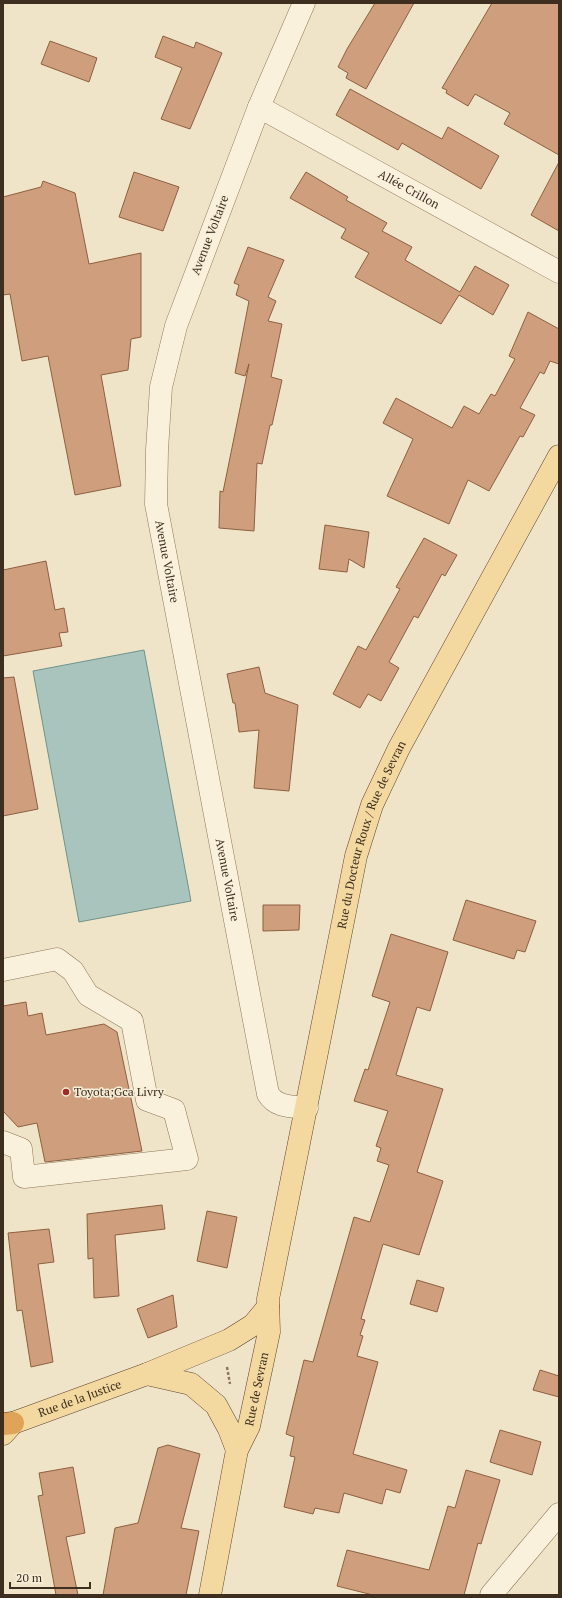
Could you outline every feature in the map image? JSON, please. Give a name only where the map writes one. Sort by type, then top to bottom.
[{"type":"main road","name":"Rue du Docteur Roux / Rue de Sevran","points":[[291,1182],[307,1108],[356,856],[372,805],[399,748],[559,456]]},
{"type":"main road","name":"Rue de Sevran","points":[[210,1595],[237,1450],[249,1426],[269,1332],[268,1307],[291,1182]]},
{"type":"main road","name":"Rue de la Justice","points":[[5,1424],[147,1374],[229,1340],[253,1325],[268,1307]]},
{"type":"main road","points":[[147,1374],[191,1384],[216,1405],[229,1429],[237,1450]]},
{"type":"street","name":"Avenue Voltaire","points":[[304,3],[259,107],[176,326],[162,387],[157,450],[156,504],[268,1094],[273,1102],[281,1105],[307,1108]]},
{"type":"street","name":"Allée Crillon","points":[[259,107],[559,272]]},
{"type":"street","points":[[3,970],[57,958],[73,971],[88,995],[132,1021],[147,1100],[174,1110],[187,1159],[24,1177],[21,1150],[3,1142]]},
{"type":"street","points":[[491,1595],[559,1514]]},
{"type":"water","points":[[144,650],[191,901],[79,922],[33,671]]},
{"type":"building","points":[[375,3],[414,3],[366,89],[346,78],[348,73],[338,67],[347,49]]},
{"type":"building","points":[[492,3],[559,3],[559,155],[504,124],[510,113],[475,94],[468,106],[446,93],[447,90],[442,88]]},
{"type":"building","points":[[163,36],[194,48],[196,42],[222,53],[190,129],[161,119],[182,68],[155,57]]},
{"type":"building","points":[[50,41],[97,58],[89,82],[41,64]]},
{"type":"building","points":[[350,89],[442,139],[448,127],[499,156],[481,189],[402,143],[398,150],[336,115]]},
{"type":"building","points":[[559,162],[559,231],[531,215]]},
{"type":"building","points":[[134,172],[179,187],[163,231],[119,217]]},
{"type":"building","points":[[306,172],[348,197],[346,200],[387,223],[382,231],[412,247],[405,260],[460,292],[475,266],[509,285],[493,315],[459,295],[441,324],[355,277],[369,253],[341,238],[346,229],[290,198]]},
{"type":"building","points":[[43,181],[75,193],[89,264],[141,253],[141,337],[131,339],[128,370],[101,375],[121,486],[75,495],[48,356],[22,361],[10,294],[3,295],[3,197],[41,187]]},
{"type":"building","points":[[248,247],[284,260],[268,297],[276,301],[268,321],[282,324],[271,377],[282,380],[272,425],[270,425],[262,464],[257,463],[254,531],[219,528],[220,491],[223,492],[249,364],[245,376],[235,373],[249,301],[236,295],[239,285],[234,283]]},
{"type":"building","points":[[528,312],[559,329],[559,364],[550,361],[544,374],[540,372],[520,408],[535,415],[523,437],[520,436],[489,491],[468,480],[449,524],[387,496],[413,439],[383,423],[396,398],[452,428],[464,406],[479,414],[491,394],[495,396],[515,359],[509,356]]},
{"type":"building","points":[[325,525],[369,532],[364,568],[349,559],[347,572],[319,569]]},
{"type":"building","points":[[424,538],[457,555],[445,576],[442,574],[418,618],[414,616],[389,662],[399,668],[381,701],[368,694],[360,708],[333,694],[358,646],[366,650],[400,589],[396,587]]},
{"type":"building","points":[[46,561],[55,610],[64,608],[68,632],[59,633],[62,646],[3,656],[3,570]]},
{"type":"building","points":[[259,667],[265,693],[298,705],[289,791],[254,788],[259,730],[239,732],[235,703],[233,703],[227,674]]},
{"type":"building","points":[[14,677],[38,809],[3,816],[3,678]]},
{"type":"building","points":[[466,900],[536,921],[525,952],[517,950],[514,959],[453,940]]},
{"type":"building","points":[[263,905],[300,905],[299,930],[263,931]]},
{"type":"building","points":[[391,934],[448,952],[430,1011],[417,1007],[396,1075],[443,1089],[417,1172],[443,1181],[419,1255],[383,1244],[361,1319],[365,1320],[360,1335],[363,1336],[357,1356],[378,1362],[353,1454],[407,1470],[400,1493],[386,1489],[382,1504],[344,1493],[339,1513],[315,1508],[313,1514],[284,1507],[295,1457],[290,1456],[294,1437],[286,1434],[304,1360],[313,1362],[354,1217],[370,1222],[389,1165],[377,1161],[381,1148],[376,1146],[388,1111],[354,1101],[365,1069],[368,1070],[390,1002],[372,996]]},
{"type":"building","name":"Toyota;Gca Livry","points":[[26,1002],[28,1016],[42,1013],[46,1035],[104,1024],[117,1032],[142,1151],[45,1162],[37,1123],[18,1127],[3,1111],[3,1006]]},
{"type":"building","points":[[162,1205],[165,1229],[115,1235],[119,1296],[94,1298],[93,1258],[88,1259],[87,1214]]},
{"type":"building","points":[[207,1211],[237,1217],[227,1268],[197,1261]]},
{"type":"building","points":[[49,1229],[54,1262],[38,1264],[53,1362],[31,1367],[22,1310],[17,1311],[8,1233]]},
{"type":"building","points":[[417,1280],[444,1288],[437,1312],[410,1304]]},
{"type":"building","points":[[173,1295],[177,1327],[148,1338],[137,1309]]},
{"type":"building","points":[[540,1370],[559,1376],[559,1397],[533,1390]]},
{"type":"building","points":[[500,1430],[541,1442],[532,1475],[490,1462]]},
{"type":"building","points":[[168,1445],[200,1454],[181,1528],[199,1531],[186,1595],[103,1595],[115,1528],[138,1523],[158,1448]]},
{"type":"building","points":[[73,1467],[85,1533],[66,1537],[78,1595],[56,1595],[38,1496],[43,1495],[39,1473]]},
{"type":"building","points":[[466,1470],[500,1480],[481,1544],[478,1543],[464,1595],[373,1595],[337,1586],[347,1550],[429,1570],[448,1506],[455,1508]]},
{"type":"place","name":"Toyota;Gca Livry","points":[[66,1092]]}]
